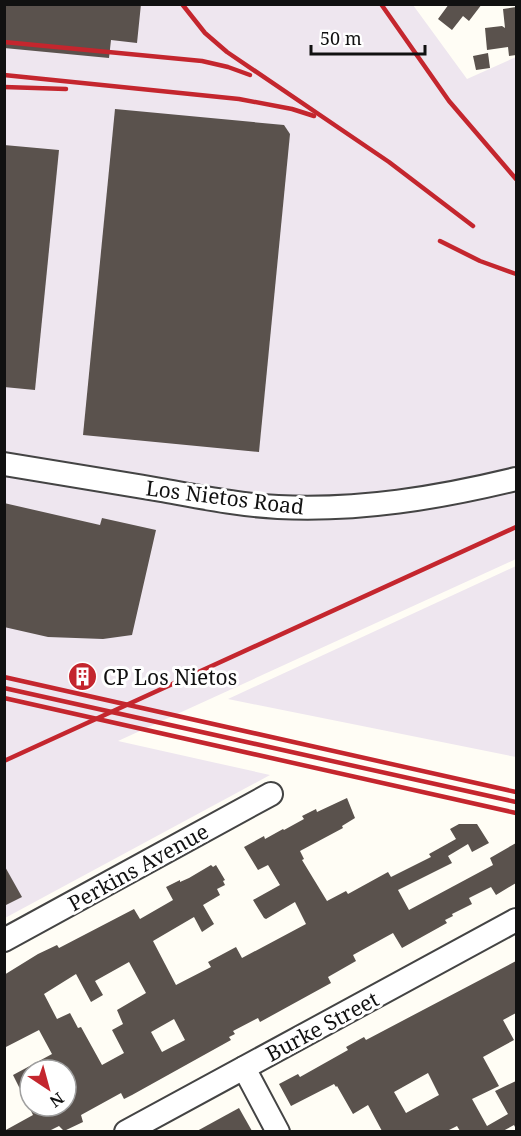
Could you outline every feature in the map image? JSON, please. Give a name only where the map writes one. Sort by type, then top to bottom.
[{"type":"street","name":"Los Nietos Road","points":[[4,464],[225,501],[277,507],[327,508],[401,502],[516,479]]},
{"type":"street","name":"Perkins Avenue","points":[[4,940],[271,794]]},
{"type":"street","name":"Burke Street","points":[[126,1131],[516,920]]},
{"type":"street","points":[[244,1068],[278,1131]]},
{"type":"shaded area","points":[[5,5],[413,5],[467,79],[516,57],[516,559],[118,741],[270,775],[5,918]]},
{"type":"shaded area","points":[[516,566],[516,757],[228,699]]},
{"type":"building","points":[[4,4],[141,4],[137,43],[111,40],[109,58],[4,48]]},
{"type":"building","points":[[449,4],[482,4],[469,21],[463,16],[452,30],[438,19]]},
{"type":"building","points":[[516,7],[516,55],[509,56],[508,47],[487,50],[485,28],[502,26],[505,28],[503,9]]},
{"type":"building","points":[[488,53],[490,68],[476,70],[473,56]]},
{"type":"building","points":[[115,109],[284,125],[290,134],[259,452],[83,435]]},
{"type":"building","points":[[4,145],[59,150],[35,390],[4,387]]},
{"type":"building","points":[[4,503],[100,525],[102,518],[156,530],[132,635],[103,639],[48,637],[4,627]]},
{"type":"building","points":[[347,798],[355,818],[342,826],[343,828],[300,851],[304,859],[302,860],[327,901],[346,891],[348,894],[388,872],[391,877],[431,857],[429,854],[456,839],[450,829],[459,824],[477,824],[489,843],[472,852],[468,844],[448,856],[452,863],[398,890],[409,910],[493,865],[490,858],[516,843],[516,883],[496,895],[491,887],[469,898],[472,904],[452,914],[453,916],[445,920],[447,923],[402,948],[393,933],[353,955],[356,961],[328,977],[331,983],[260,1022],[258,1018],[233,1031],[235,1034],[229,1037],[231,1040],[132,1095],[124,1099],[121,1093],[81,1115],[83,1122],[64,1131],[59,1126],[49,1131],[4,1131],[28,1118],[78,1118],[78,1058],[45,1058],[52,1054],[39,1030],[4,1048],[4,975],[38,954],[57,945],[59,948],[134,909],[140,919],[173,900],[166,887],[189,878],[211,865],[213,867],[216,865],[225,880],[223,881],[225,885],[217,889],[220,895],[203,905],[214,924],[202,932],[194,917],[153,941],[176,985],[211,967],[208,962],[236,947],[242,958],[306,924],[295,902],[266,919],[264,918],[253,900],[280,885],[268,865],[258,870],[244,847],[264,836],[265,839],[284,830],[304,819],[302,816],[316,809],[317,812]],"holes":[[[129,962],[146,993],[117,1010],[123,1024],[112,1030],[124,1053],[102,1065],[81,1027],[78,1028],[70,1013],[57,1019],[44,994],[76,974],[91,1002],[103,995],[95,981]],[[174,1019],[185,1040],[162,1052],[151,1032]]]},
{"type":"building","points":[[4,865],[22,897],[4,906]]},
{"type":"building","points":[[516,961],[516,1013],[503,1020],[514,1040],[483,1057],[499,1086],[472,1099],[487,1126],[508,1114],[495,1091],[516,1081],[516,1129],[514,1125],[503,1131],[460,1131],[457,1126],[447,1131],[382,1131],[368,1105],[353,1114],[334,1084],[291,1106],[279,1084],[298,1074],[300,1077],[348,1050],[346,1047],[364,1037],[366,1040]],"holes":[[[428,1073],[439,1095],[406,1113],[394,1092]]]},
{"type":"building","points":[[18,1072],[18,1085],[13,1075]]},
{"type":"building","points":[[239,1108],[252,1131],[197,1131]]},
{"type":"railway","points":[[182,4],[205,33],[227,52],[389,162],[473,226]]},
{"type":"railway","points":[[381,4],[449,101],[516,179]]},
{"type":"railway","points":[[4,42],[202,61],[250,75]]},
{"type":"railway","points":[[4,75],[239,99],[292,109],[314,116]]},
{"type":"railway","points":[[4,87],[66,89]]},
{"type":"railway","points":[[440,241],[480,261],[516,274]]},
{"type":"railway","points":[[4,761],[516,527]]},
{"type":"railway","points":[[4,677],[516,792]]},
{"type":"railway","points":[[4,688],[516,802]]},
{"type":"railway","points":[[4,698],[516,813]]},
{"type":"place","name":"CP Los Nietos","points":[[82,677]]}]
